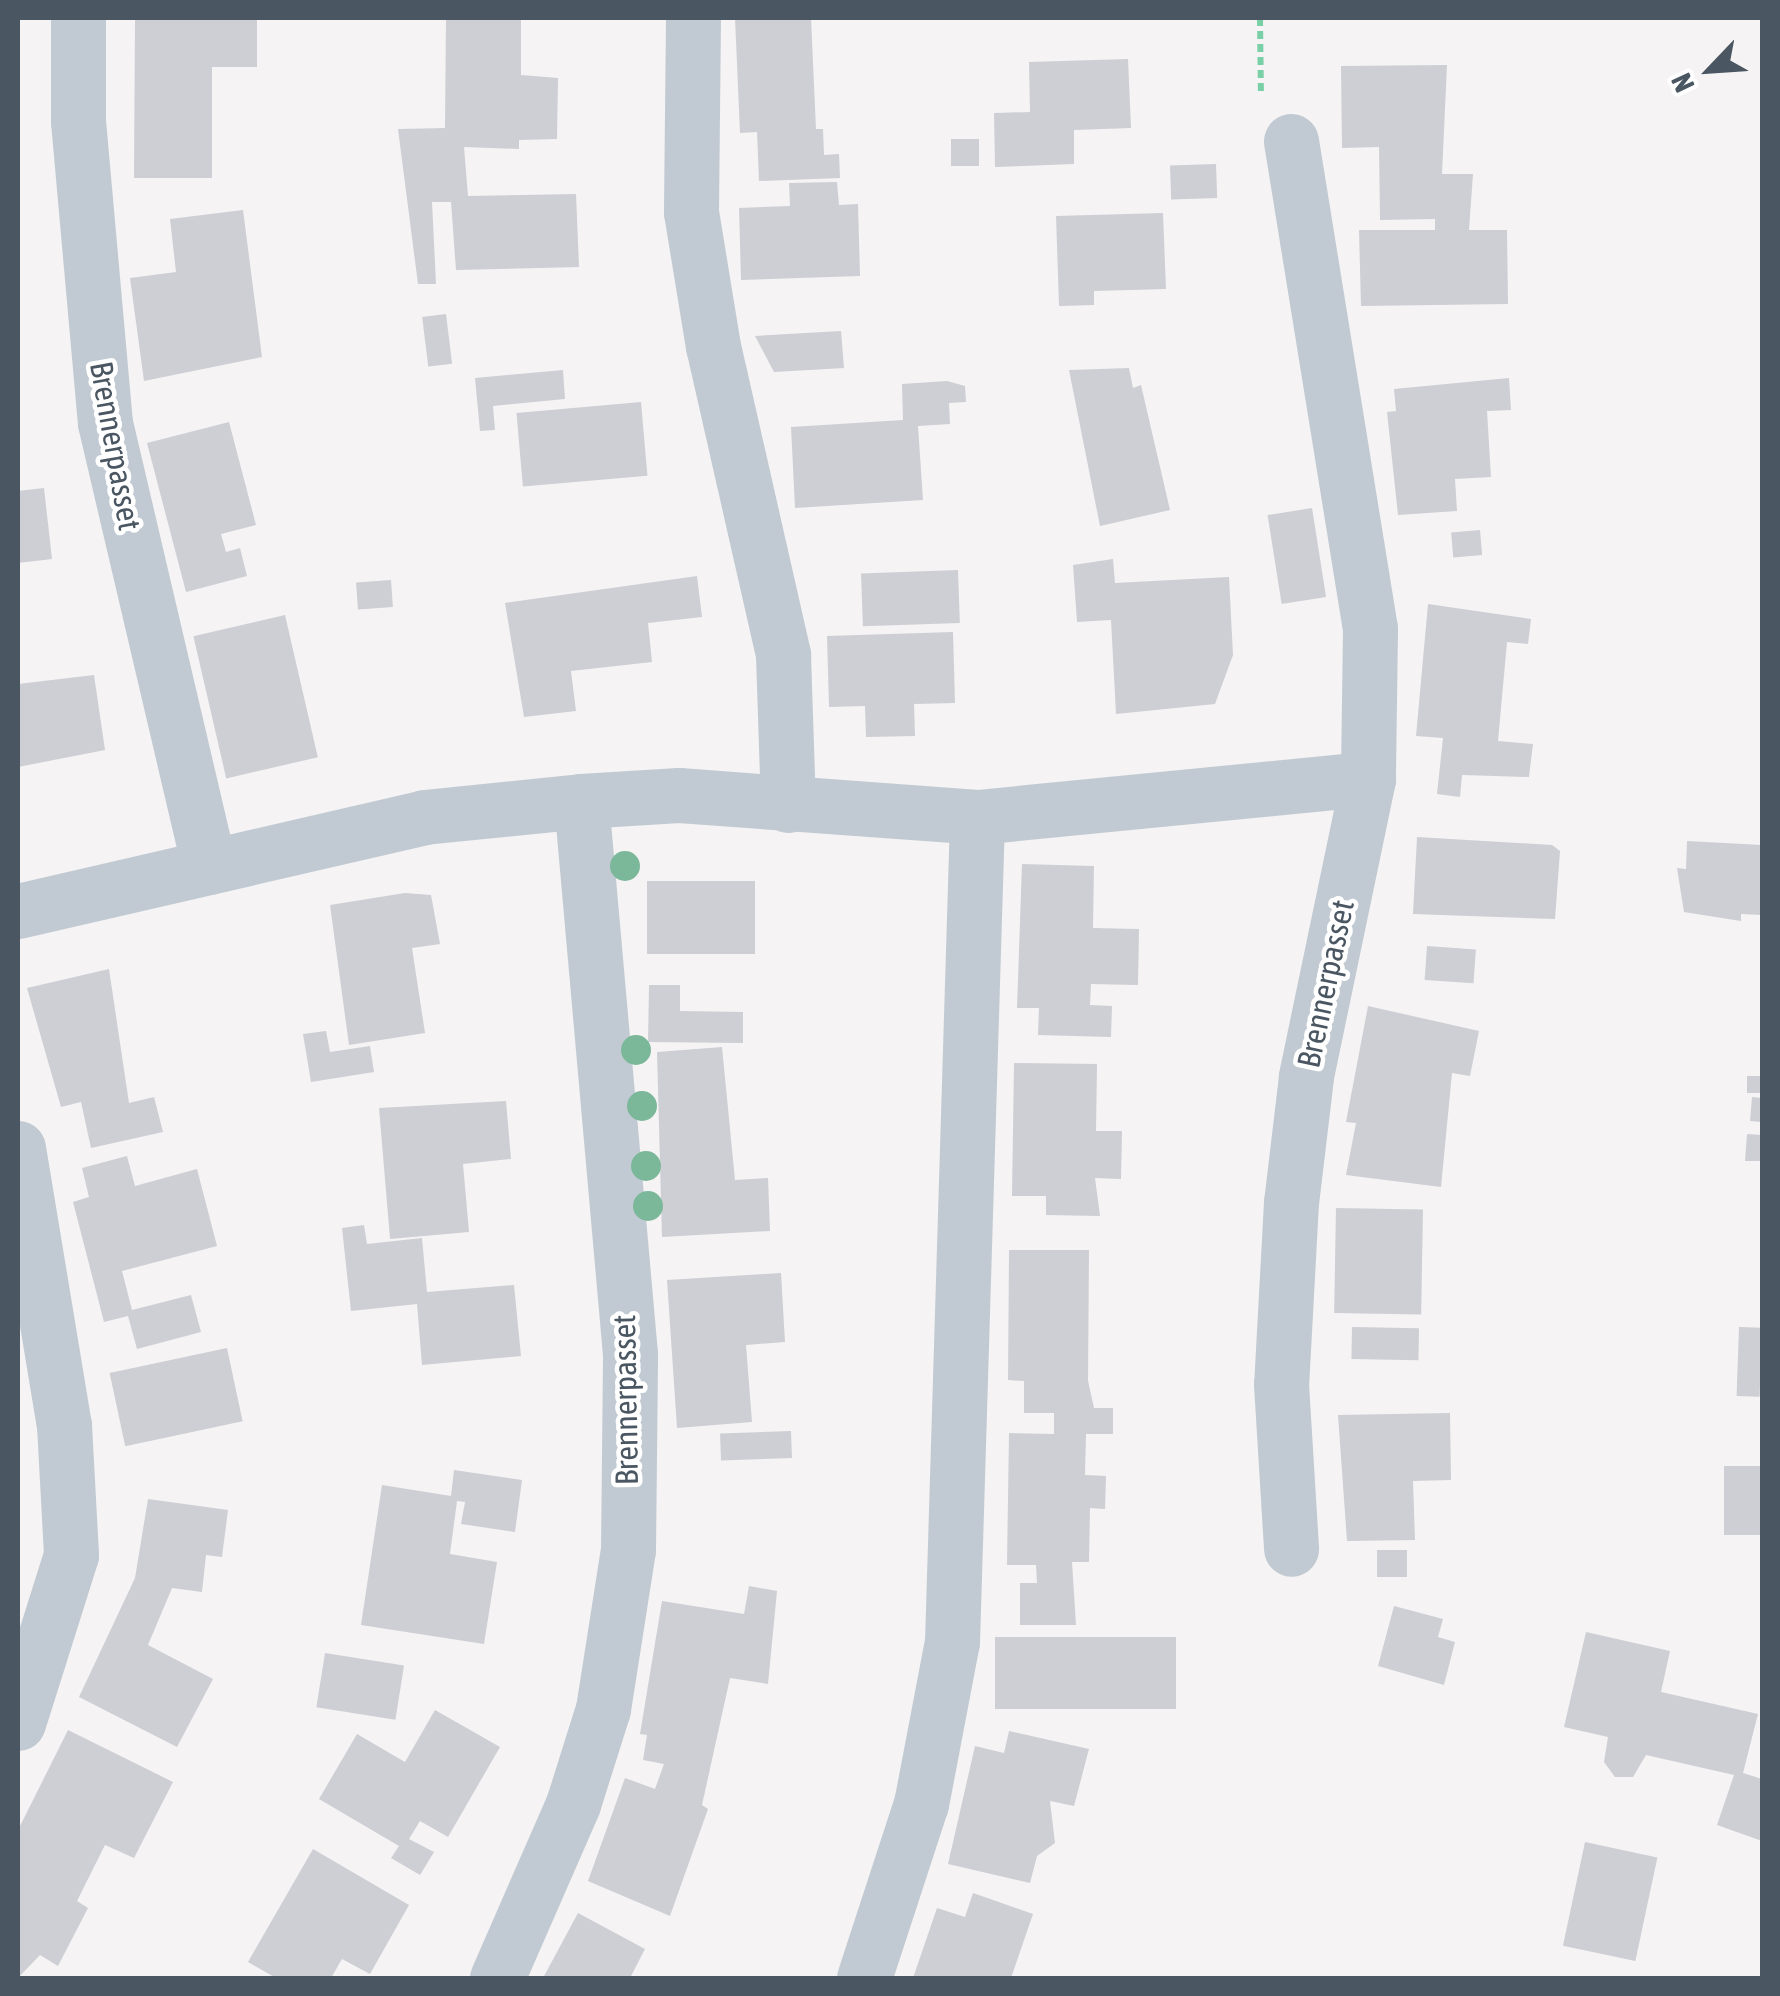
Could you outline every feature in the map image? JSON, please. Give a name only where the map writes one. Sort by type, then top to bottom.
[{"type":"street","name":"Brennerpasset","points":[[78,18],[78,121],[104,424],[208,868]]},
{"type":"street","points":[[693,18],[691,212],[783,655],[788,805]]},
{"type":"street","name":"Brennerpasset","points":[[1276,124],[1370,630],[1368,779],[1306,1076],[1291,1202],[1281,1384],[1291,1549]]},
{"type":"street","points":[[18,910],[424,817],[581,801],[679,795],[976,817],[1368,779]]},
{"type":"street","name":"Brennerpasset","points":[[498,1978],[573,1804],[603,1709],[628,1550],[630,1354],[581,801]]},
{"type":"street","points":[[864,1978],[922,1804],[952,1642],[976,817]]},
{"type":"street","points":[[18,1148],[64,1425],[71,1555],[18,1723]]},
{"type":"path","points":[[1260,18],[1276,124]]},
{"type":"building","points":[[135,18],[257,18],[257,67],[212,67],[212,178],[134,178]]},
{"type":"building","points":[[446,18],[521,18],[521,75],[558,78],[557,139],[519,140],[519,149],[464,147],[468,196],[576,194],[579,267],[456,270],[451,202],[432,202],[436,284],[418,284],[398,129],[445,128]]},
{"type":"building","points":[[735,18],[811,18],[816,129],[823,129],[824,155],[839,154],[840,178],[759,181],[757,132],[740,133]]},
{"type":"building","points":[[1128,59],[1131,128],[1074,130],[1074,164],[995,167],[994,113],[1030,112],[1029,62]]},
{"type":"building","points":[[1447,65],[1442,174],[1473,174],[1469,230],[1507,230],[1508,304],[1361,306],[1359,230],[1435,230],[1435,219],[1380,220],[1379,147],[1342,148],[1341,66]]},
{"type":"building","points":[[951,139],[979,139],[979,166],[951,166]]},
{"type":"building","points":[[1216,164],[1217,198],[1171,200],[1170,166]]},
{"type":"building","points":[[837,182],[839,205],[858,204],[860,276],[741,280],[739,208],[790,206],[789,183]]},
{"type":"building","points":[[243,210],[262,357],[144,381],[130,278],[176,272],[170,219]]},
{"type":"building","points":[[1163,213],[1166,289],[1094,291],[1094,305],[1059,306],[1056,216]]},
{"type":"building","points":[[446,314],[452,364],[428,367],[422,317]]},
{"type":"building","points":[[841,331],[844,368],[774,372],[755,336]]},
{"type":"building","points":[[1129,368],[1133,388],[1141,385],[1170,510],[1100,526],[1069,370]]},
{"type":"building","points":[[563,370],[565,399],[493,406],[495,430],[480,431],[475,378]]},
{"type":"building","points":[[1509,378],[1511,410],[1487,411],[1491,477],[1455,479],[1457,511],[1398,515],[1387,412],[1396,411],[1394,389]]},
{"type":"building","points":[[947,381],[965,386],[966,402],[949,403],[950,424],[918,426],[923,500],[795,508],[791,427],[903,420],[902,384]]},
{"type":"building","points":[[641,402],[647,476],[523,487],[516,413]]},
{"type":"building","points":[[229,422],[256,525],[221,534],[226,552],[240,548],[247,576],[186,592],[147,443]]},
{"type":"building","points":[[44,488],[52,559],[18,563],[18,491]]},
{"type":"building","points":[[1312,508],[1326,597],[1282,604],[1268,515]]},
{"type":"building","points":[[1480,530],[1482,555],[1453,557],[1451,533]]},
{"type":"building","points":[[1113,559],[1115,583],[1229,577],[1233,655],[1215,704],[1116,714],[1111,620],[1077,622],[1073,565]]},
{"type":"building","points":[[958,570],[960,623],[863,626],[861,573]]},
{"type":"building","points":[[697,576],[702,617],[648,623],[652,662],[571,671],[576,711],[524,717],[505,603]]},
{"type":"building","points":[[391,580],[393,607],[358,609],[356,582]]},
{"type":"building","points":[[1428,604],[1531,619],[1528,644],[1507,642],[1498,741],[1533,744],[1529,777],[1462,775],[1460,797],[1437,794],[1443,738],[1416,736]]},
{"type":"building","points":[[285,615],[318,757],[226,778],[193,636]]},
{"type":"building","points":[[953,632],[955,703],[914,704],[915,736],[866,737],[865,706],[829,707],[827,636]]},
{"type":"building","points":[[94,675],[105,750],[18,767],[18,684]]},
{"type":"building","points":[[1417,837],[1552,845],[1560,851],[1555,919],[1413,914]]},
{"type":"building","points":[[1687,841],[1762,845],[1762,915],[1741,914],[1741,921],[1684,912],[1677,868],[1686,869]]},
{"type":"building","points":[[1022,864],[1094,866],[1093,928],[1139,929],[1138,985],[1091,984],[1090,1005],[1112,1006],[1111,1037],[1038,1035],[1039,1008],[1017,1008]]},
{"type":"building","points":[[647,881],[755,881],[755,954],[647,954]]},
{"type":"building","points":[[405,893],[431,895],[440,944],[412,948],[425,1033],[349,1045],[330,905]]},
{"type":"building","points":[[1427,946],[1476,949],[1474,983],[1425,980]]},
{"type":"building","points":[[109,969],[129,1103],[154,1097],[163,1132],[91,1148],[81,1102],[61,1107],[27,988]]},
{"type":"building","points":[[649,985],[680,985],[680,1011],[743,1012],[743,1043],[648,1042]]},
{"type":"building","points":[[1368,1006],[1479,1031],[1470,1076],[1452,1073],[1441,1187],[1346,1175],[1356,1123],[1346,1122]]},
{"type":"building","points":[[326,1031],[330,1052],[370,1046],[374,1072],[311,1082],[303,1034]]},
{"type":"building","points":[[722,1047],[735,1180],[768,1178],[770,1231],[662,1237],[657,1052]]},
{"type":"building","points":[[1014,1063],[1097,1064],[1096,1131],[1122,1131],[1121,1179],[1095,1178],[1100,1216],[1046,1215],[1046,1196],[1012,1196]]},
{"type":"building","points":[[1747,1076],[1762,1076],[1762,1093],[1747,1093]]},
{"type":"building","points":[[1752,1097],[1762,1098],[1762,1122],[1750,1121]]},
{"type":"building","points":[[506,1101],[511,1159],[463,1164],[469,1232],[390,1239],[379,1108]]},
{"type":"building","points":[[1747,1134],[1762,1135],[1762,1161],[1745,1161]]},
{"type":"building","points":[[127,1156],[135,1186],[197,1169],[217,1246],[122,1271],[132,1310],[191,1295],[201,1332],[137,1349],[128,1316],[104,1322],[73,1202],[89,1197],[82,1168]]},
{"type":"building","points":[[1336,1208],[1423,1210],[1421,1315],[1334,1313]]},
{"type":"building","points":[[364,1225],[367,1244],[422,1238],[427,1292],[514,1285],[521,1356],[422,1365],[417,1304],[351,1311],[342,1228]]},
{"type":"building","points":[[1009,1250],[1089,1250],[1088,1381],[1094,1408],[1113,1408],[1113,1434],[1086,1434],[1085,1475],[1106,1476],[1105,1509],[1090,1508],[1089,1562],[1072,1562],[1076,1625],[1020,1625],[1020,1583],[1037,1583],[1036,1565],[1007,1565],[1009,1433],[1054,1434],[1054,1413],[1024,1413],[1024,1381],[1008,1380]]},
{"type":"building","points":[[781,1273],[785,1342],[746,1345],[752,1422],[677,1428],[667,1280]]},
{"type":"building","points":[[1352,1327],[1419,1328],[1418,1360],[1351,1359]]},
{"type":"building","points":[[1739,1327],[1762,1328],[1760,1397],[1737,1396]]},
{"type":"building","points":[[227,1348],[243,1421],[125,1446],[110,1373]]},
{"type":"building","points":[[1450,1413],[1451,1480],[1413,1481],[1415,1540],[1347,1541],[1338,1415]]},
{"type":"building","points":[[791,1431],[792,1458],[721,1460],[720,1433]]},
{"type":"building","points":[[1724,1466],[1762,1466],[1762,1535],[1724,1535]]},
{"type":"building","points":[[454,1470],[522,1480],[515,1532],[461,1524],[465,1502],[457,1501],[450,1554],[497,1562],[484,1644],[361,1625],[382,1485],[451,1496]]},
{"type":"building","points":[[148,1499],[228,1510],[222,1557],[206,1555],[202,1592],[172,1588],[148,1645],[213,1679],[177,1747],[79,1697],[135,1578]]},
{"type":"building","points":[[1377,1550],[1407,1550],[1407,1577],[1377,1577]]},
{"type":"building","points":[[749,1586],[777,1591],[768,1684],[730,1678],[702,1805],[708,1809],[670,1916],[588,1881],[625,1778],[655,1789],[664,1764],[643,1760],[647,1735],[640,1734],[662,1601],[744,1614]]},
{"type":"building","points":[[1394,1606],[1443,1619],[1438,1637],[1455,1642],[1444,1685],[1378,1666]]},
{"type":"building","points":[[1586,1632],[1670,1651],[1661,1692],[1758,1714],[1743,1773],[1762,1779],[1762,1841],[1717,1825],[1734,1775],[1646,1755],[1633,1777],[1615,1777],[1604,1762],[1608,1737],[1564,1727]]},
{"type":"building","points":[[995,1637],[1176,1637],[1176,1709],[995,1709]]},
{"type":"building","points":[[325,1653],[404,1666],[395,1720],[316,1707]]},
{"type":"building","points":[[435,1710],[500,1747],[448,1837],[420,1821],[409,1839],[434,1852],[420,1875],[391,1858],[399,1846],[319,1799],[357,1734],[405,1762]]},
{"type":"building","points":[[68,1730],[173,1782],[134,1858],[105,1845],[77,1901],[88,1908],[58,1966],[40,1955],[18,1978],[18,1830]]},
{"type":"building","points":[[1009,1731],[1089,1749],[1074,1806],[1050,1801],[1055,1843],[1037,1856],[1030,1883],[948,1864],[975,1746],[1004,1753]]},
{"type":"building","points":[[1585,1842],[1657,1857],[1635,1961],[1563,1946]]},
{"type":"building","points":[[313,1849],[409,1905],[370,1974],[342,1959],[331,1978],[276,1978],[248,1962]]},
{"type":"building","points":[[973,1893],[1033,1914],[1011,1978],[913,1978],[937,1908],[965,1917]]},
{"type":"building","points":[[578,1913],[645,1949],[630,1978],[543,1978]]}]
